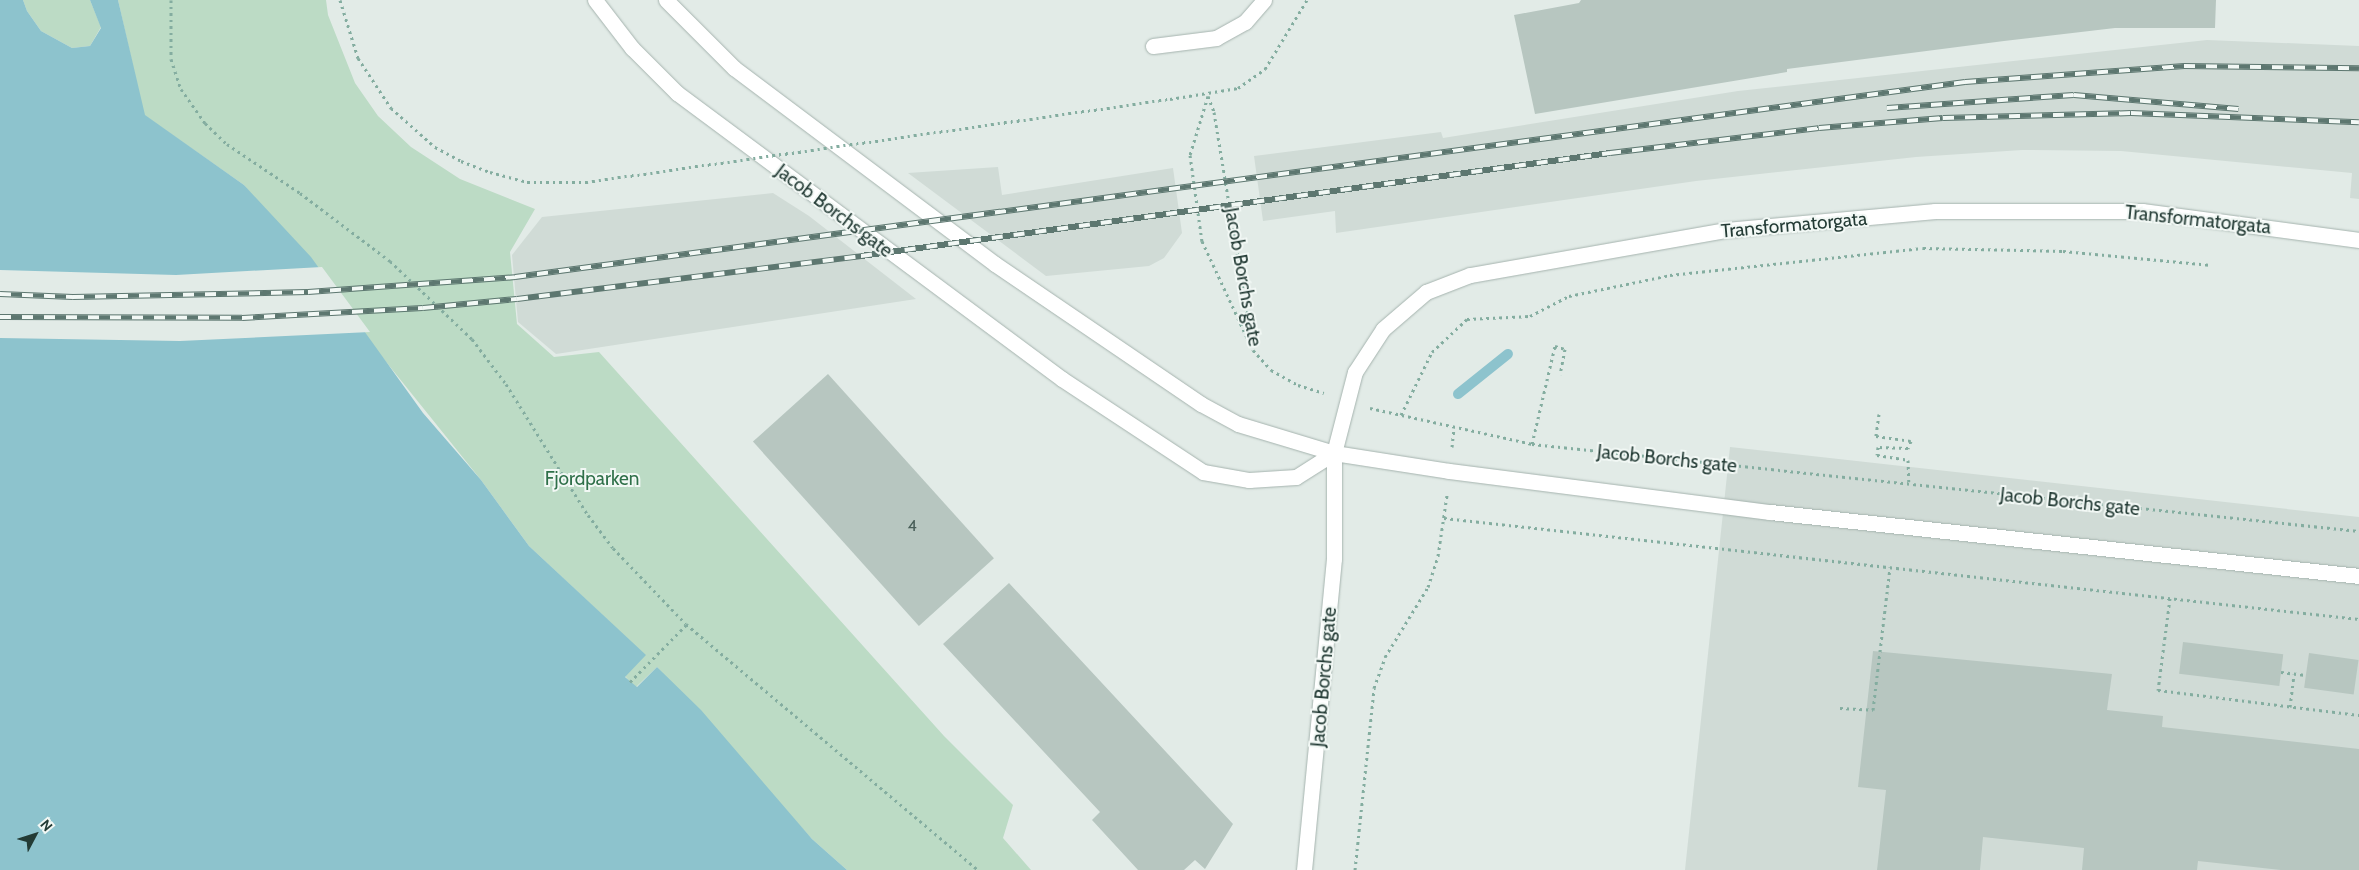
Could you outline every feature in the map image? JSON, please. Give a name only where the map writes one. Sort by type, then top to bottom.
[{"type":"street","name":"Jacob Borchs gate","points":[[595,0],[632,48],[677,92],[1062,379],[1203,472],[1249,480],[1296,477],[1334,453]]},
{"type":"street","name":"Jacob Borchs gate","points":[[666,0],[734,68],[995,264],[1201,404],[1238,424],[1334,453],[1449,471],[1779,513],[2359,576]]},
{"type":"street","points":[[1153,46],[1216,38],[1245,22],[1264,0]]},
{"type":"street","name":"Transformatorgata","points":[[1334,453],[1346,400],[1355,372],[1384,329],[1426,292],[1470,275],[1726,230],[1935,211],[2142,211],[2359,240]]},
{"type":"street","name":"Jacob Borchs gate","points":[[1304,870],[1334,559],[1334,453]]},
{"type":"path","points":[[171,0],[171,59],[181,89],[205,123],[227,144],[314,203],[390,261],[472,339],[506,384],[588,514],[613,548],[686,624],[978,870]]},
{"type":"path","points":[[340,0],[358,58],[391,108],[435,147],[461,162],[527,182],[586,182],[1170,99],[1208,96],[1238,88],[1265,69],[1307,0]]},
{"type":"path","points":[[1208,96],[1190,155],[1202,241],[1253,350]]},
{"type":"path","name":"Jacob Borchs gate","points":[[1208,96],[1214,112],[1253,350],[1271,370],[1298,385],[1400,417],[1532,444],[2359,531]]},
{"type":"path","points":[[1400,417],[1432,352],[1467,320],[1530,316],[1569,296],[1670,275],[1923,248],[2063,251],[2211,265]]},
{"type":"path","points":[[1532,444],[1555,346],[1565,348],[1560,375]]},
{"type":"path","points":[[1880,414],[1876,436],[1911,441],[1908,448],[1878,447],[1877,454],[1908,460],[1909,485]]},
{"type":"path","points":[[1355,870],[1375,682],[1385,657],[1428,587],[1438,556],[1454,428]]},
{"type":"path","points":[[1444,518],[2359,619]]},
{"type":"path","points":[[1840,708],[1872,710],[1890,567]]},
{"type":"path","points":[[2170,598],[2158,690],[2359,715]]},
{"type":"path","points":[[630,682],[686,624]]},
{"type":"path","points":[[2281,672],[2306,675]]},
{"type":"path","points":[[2290,706],[2294,674]]},
{"type":"shaded area","points":[[2207,40],[2359,46],[2359,199],[2350,198],[2352,173],[2121,151],[2022,150],[1916,157],[1696,181],[1336,233],[1335,211],[1263,221],[1254,156],[1441,132],[1443,138],[1738,91]]},
{"type":"shaded area","points":[[998,167],[1002,195],[1173,168],[1182,233],[1164,258],[1149,266],[1046,276],[908,173]]},
{"type":"shaded area","points":[[773,193],[809,216],[916,299],[556,354],[518,322],[512,255],[542,217]]},
{"type":"shaded area","points":[[1730,447],[2359,517],[2359,870],[1685,870]]},
{"type":"green space","points":[[23,0],[90,0],[101,27],[90,46],[72,48],[41,31],[27,11]]},
{"type":"green space","name":"Fjordparken","points":[[118,0],[326,0],[328,15],[355,83],[378,116],[411,147],[460,179],[535,209],[510,252],[517,324],[554,357],[599,352],[944,736],[1013,805],[1003,838],[1031,870],[847,870],[812,839],[657,667],[636,687],[630,682],[625,676],[645,655],[529,546],[481,480],[244,185],[144,115]]},
{"type":"water","points":[[0,0],[23,0],[27,11],[41,31],[72,48],[90,46],[101,28],[90,0],[118,0],[145,115],[244,185],[311,257],[423,413],[481,480],[529,546],[646,655],[625,677],[637,687],[657,667],[701,710],[812,839],[847,870],[0,870]]},
{"type":"pier","points":[[322,267],[370,332],[180,341],[0,338],[0,270],[176,275]]},
{"type":"building","points":[[1581,0],[2216,0],[2215,28],[2115,28],[2004,41],[1787,69],[1787,72],[1535,114],[1514,15],[1579,3]]},
{"type":"building","points":[[828,374],[994,558],[919,626],[753,442]]},
{"type":"building","points":[[1009,583],[1233,824],[1205,869],[1195,860],[1184,870],[1138,870],[1092,820],[1100,812],[943,644]]},
{"type":"building","points":[[2183,642],[2283,654],[2279,686],[2179,674]]},
{"type":"building","points":[[1873,651],[2112,674],[2107,710],[2163,716],[2162,727],[2359,749],[2359,870],[2281,870],[2198,861],[2197,870],[2082,870],[2084,848],[1983,837],[1980,870],[1877,870],[1886,790],[1858,787]]},
{"type":"building","points":[[2309,653],[2359,660],[2354,695],[2304,688]]},
{"type":"waterway","points":[[1458,394],[1508,354]]},
{"type":"railway","points":[[0,294],[73,297],[308,292],[515,277],[1965,82],[2184,66],[2359,68]]},
{"type":"railway","points":[[1887,108],[2074,95],[2238,109]]},
{"type":"railway","points":[[0,317],[242,318],[423,308],[517,299],[861,256],[1610,153],[1819,128],[1943,118],[2131,113],[2359,122]]}]
